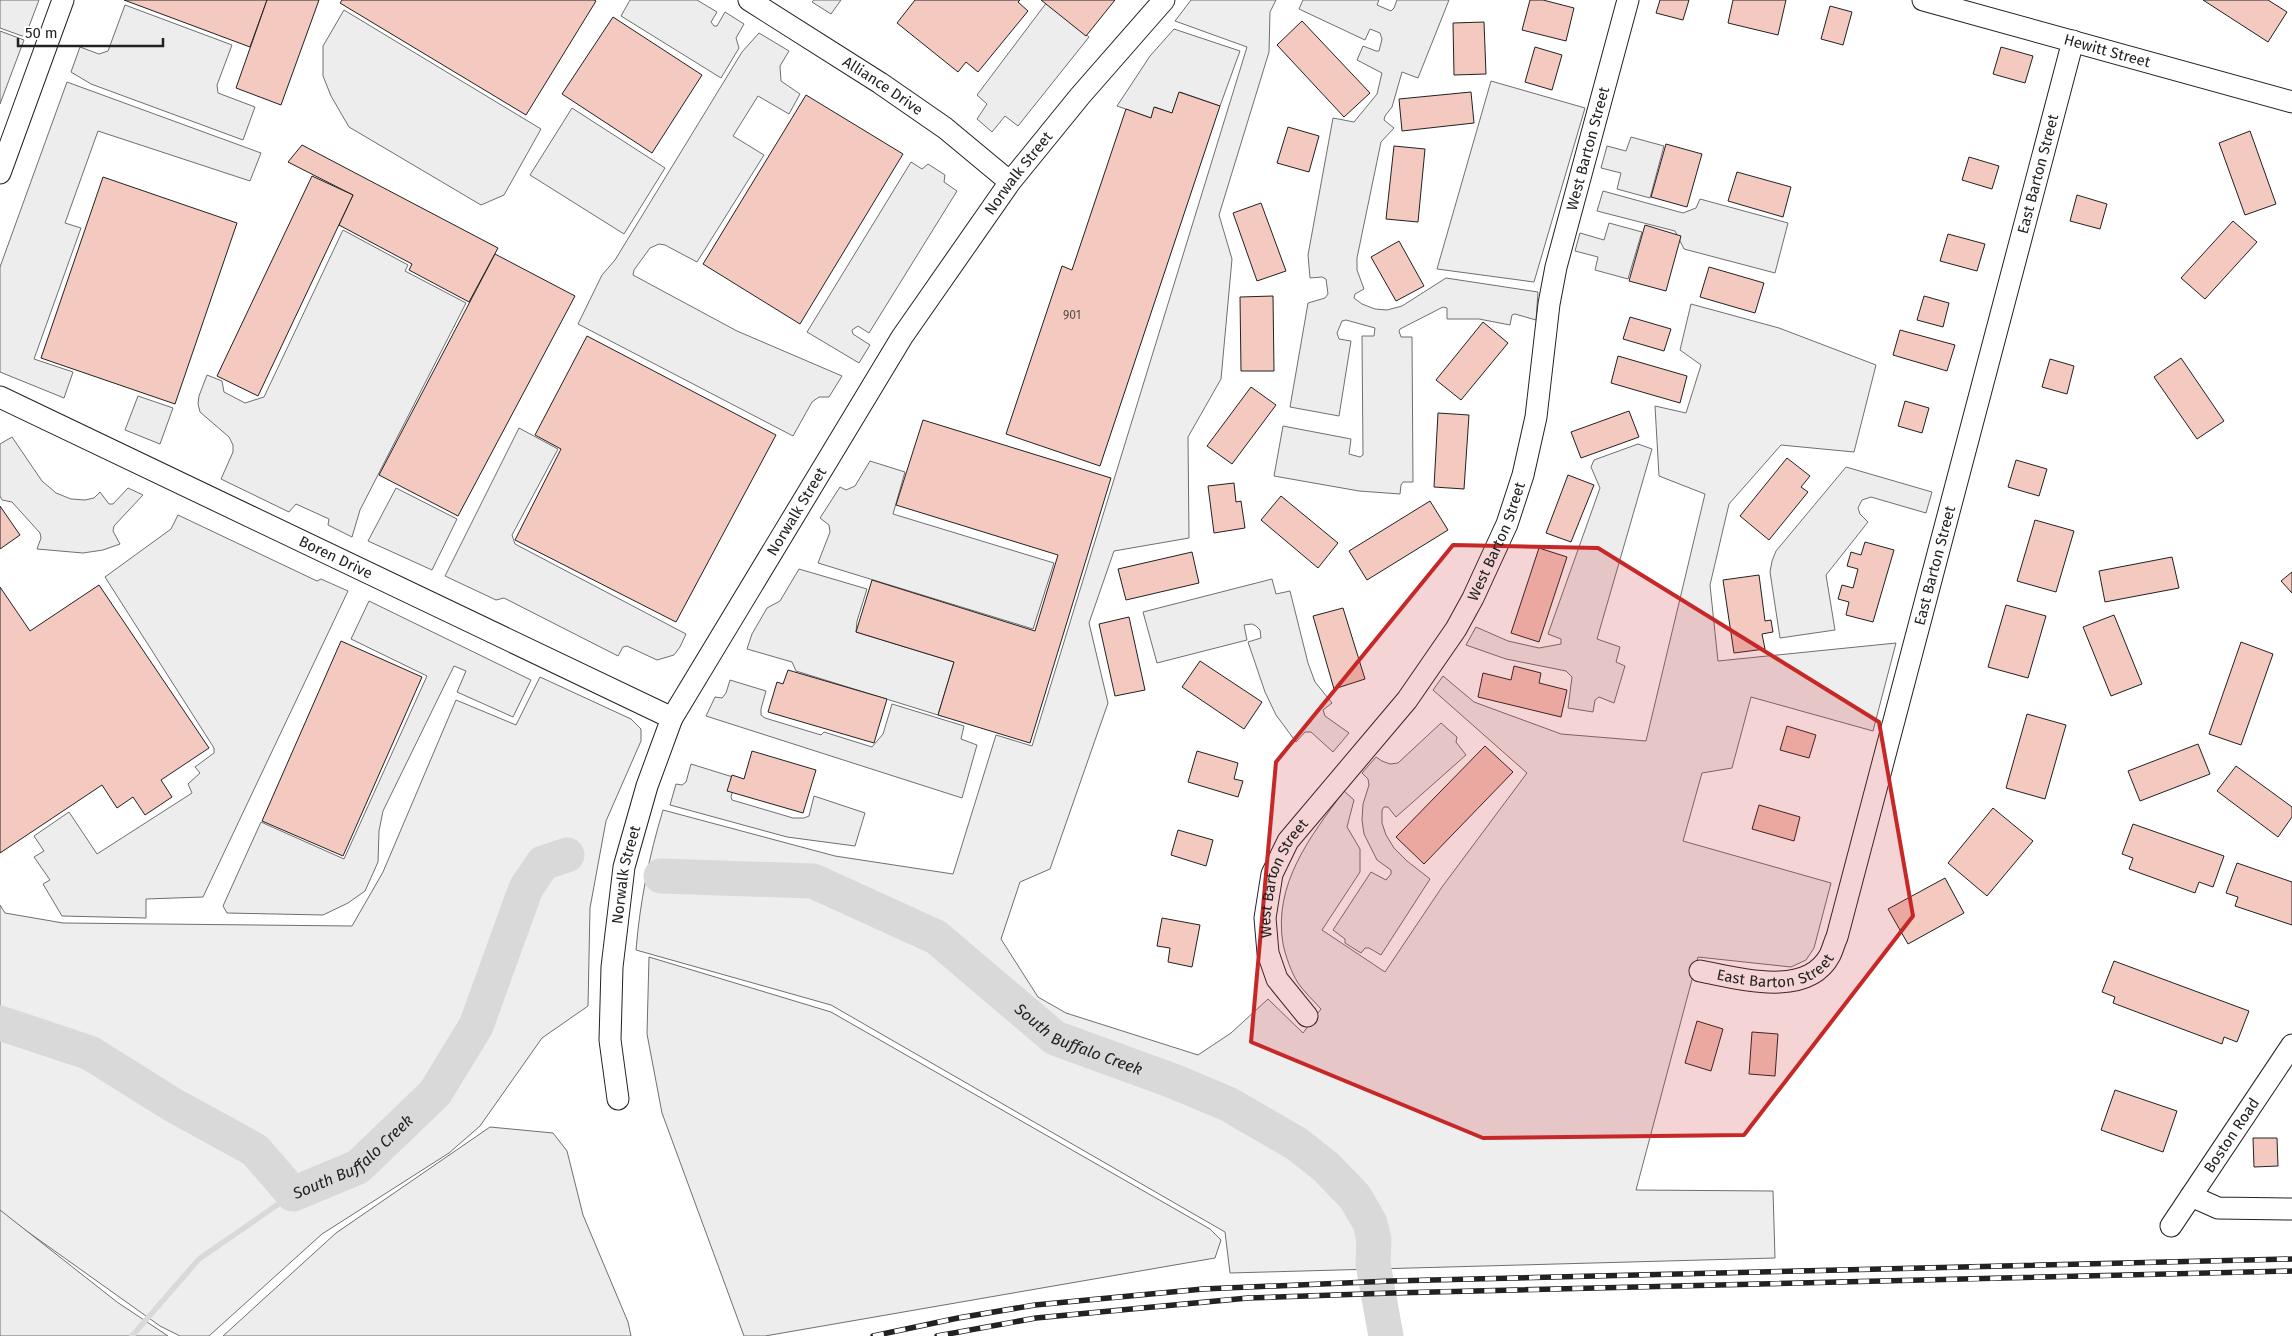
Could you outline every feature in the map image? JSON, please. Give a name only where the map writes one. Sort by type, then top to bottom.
[{"type":"street","points":[[0,173],[63,0]]},
{"type":"street","name":"Alliance Drive","points":[[749,0],[888,88],[945,128],[1010,182]]},
{"type":"street","name":"Norwalk Street","points":[[618,1099],[610,1040],[612,967],[624,867],[647,786],[672,718],[902,337],[1010,182],[1080,96],[1164,0]]},
{"type":"street","name":"West Barton Street","points":[[1307,1016],[1277,979],[1268,953],[1265,918],[1272,874],[1288,841],[1423,679],[1473,598],[1507,524],[1523,475],[1536,417],[1549,304],[1563,236],[1628,0]]},
{"type":"street","name":"Hewitt Street","points":[[1923,0],[2292,102]]},
{"type":"street","name":"East Barton Street","points":[[1700,971],[1754,981],[1783,983],[1802,979],[1818,969],[1829,957],[1837,937],[2074,41]]},
{"type":"street","name":"Boren Drive","points":[[0,397],[672,718]]},
{"type":"street","name":"Boston Road","points":[[2171,1226],[2292,1046]]},
{"type":"street","points":[[2191,1196],[2218,1208],[2292,1209]]},
{"type":"highlighted area","points":[[1453,545],[1598,548],[1879,722],[1913,916],[1744,1135],[1483,1138],[1251,1042],[1276,762]]},
{"type":"shaded area","points":[[0,0],[39,0],[25,37],[0,28]]},
{"type":"shaded area","points":[[630,0],[697,0],[717,12],[711,22],[714,26],[717,26],[725,12],[744,24],[736,38],[739,48],[721,78],[621,16]]},
{"type":"shaded area","points":[[814,0],[841,0],[831,14],[812,2]]},
{"type":"shaded area","points":[[1191,0],[1276,0],[1270,12],[1269,52],[1219,215],[1232,259],[1221,379],[1188,437],[1189,538],[1114,551],[1089,623],[1108,703],[1050,869],[1020,882],[1001,939],[1038,997],[1066,1013],[1198,1055],[1231,1033],[1268,999],[1303,1033],[1321,1009],[1298,983],[1287,959],[1283,944],[1281,922],[1284,901],[1289,881],[1297,862],[1307,844],[1344,791],[1354,800],[1347,827],[1360,849],[1360,872],[1322,930],[1385,972],[1442,887],[1527,773],[1433,690],[1443,676],[1474,702],[1561,734],[1646,741],[1705,494],[1659,476],[1655,406],[1686,413],[1701,365],[1680,350],[1691,304],[1779,328],[1876,365],[1854,452],[1781,445],[1729,504],[1710,585],[1718,661],[1896,643],[1873,731],[1751,697],[1732,768],[1702,773],[1683,841],[1831,883],[1814,948],[1806,960],[1791,967],[1698,957],[1636,1190],[1773,1191],[1775,1258],[1230,1273],[1225,1232],[831,1005],[636,950],[646,879],[663,810],[835,856],[953,874],[996,735],[1032,746],[1247,47],[1175,21]]},
{"type":"shaded area","points":[[1303,0],[1379,0],[1377,5],[1391,11],[1397,0],[1449,0],[1418,78],[1402,72],[1392,107],[1385,116],[1384,120],[1394,128],[1381,142],[1357,258],[1357,270],[1364,289],[1355,294],[1354,298],[1362,304],[1375,309],[1387,310],[1402,306],[1446,278],[1538,292],[1536,320],[1515,314],[1512,315],[1510,325],[1479,319],[1447,319],[1447,308],[1443,307],[1400,329],[1401,337],[1412,337],[1413,482],[1403,482],[1400,494],[1359,491],[1274,476],[1283,426],[1351,439],[1349,454],[1360,457],[1363,455],[1362,336],[1374,336],[1375,328],[1346,320],[1342,321],[1337,333],[1339,339],[1351,341],[1339,416],[1290,407],[1308,303],[1325,298],[1328,294],[1326,279],[1322,277],[1310,278],[1308,255],[1333,118],[1354,122],[1377,94],[1382,73],[1357,60],[1363,46],[1379,51],[1382,39],[1380,33],[1370,29],[1365,40],[1299,9]]},
{"type":"shaded area","points":[[1047,2],[1089,37],[1018,126],[1005,116],[992,132],[977,119],[987,104],[977,95]]},
{"type":"shaded area","points":[[125,5],[232,45],[217,85],[218,93],[255,107],[243,140],[91,84],[71,72],[80,47],[99,54],[108,51]]},
{"type":"shaded area","points":[[344,10],[541,129],[504,195],[481,205],[349,127],[331,96],[323,76],[323,46]]},
{"type":"shaded area","points":[[1174,29],[1240,51],[1220,106],[1180,92],[1172,113],[1155,107],[1151,118],[1117,106],[1150,56]]},
{"type":"shaded area","points":[[0,31],[24,40],[0,104]]},
{"type":"shaded area","points":[[759,33],[789,51],[780,66],[781,81],[800,94],[789,114],[758,96],[733,136],[764,155],[697,262],[665,245],[659,244],[650,248],[634,270],[633,275],[737,331],[842,376],[829,397],[819,397],[812,402],[793,436],[578,324],[602,275],[615,260],[742,52]]},
{"type":"shaded area","points":[[1491,81],[1585,108],[1534,282],[1437,269]]},
{"type":"shaded area","points":[[67,82],[261,153],[250,181],[98,131],[65,223],[81,228],[34,359],[73,372],[64,398],[0,372],[0,267]]},
{"type":"shaded area","points":[[572,108],[665,168],[624,234],[530,175]]},
{"type":"shaded area","points":[[1631,137],[1664,146],[1650,198],[1617,189],[1621,173],[1601,168],[1607,146],[1626,151]]},
{"type":"shaded area","points":[[911,162],[922,169],[928,164],[945,175],[944,182],[957,191],[869,333],[858,326],[852,330],[853,334],[870,345],[859,363],[807,332]]},
{"type":"shaded area","points":[[1603,191],[1683,213],[1696,208],[1700,199],[1788,223],[1775,273],[1684,249],[1675,231],[1597,211]]},
{"type":"shaded area","points":[[1609,223],[1642,232],[1628,279],[1595,270],[1598,257],[1575,251],[1580,233],[1604,240]]},
{"type":"shaded area","points":[[343,230],[408,265],[405,271],[466,303],[360,510],[352,537],[328,525],[329,519],[296,504],[289,512],[221,479],[233,452],[233,445],[229,437],[200,412],[198,404],[207,375],[222,381],[224,392],[245,403],[264,397]]},
{"type":"shaded area","points":[[138,396],[173,408],[160,444],[125,430]]},
{"type":"shaded area","points":[[519,428],[558,449],[512,535],[515,544],[686,634],[674,655],[657,660],[627,646],[623,647],[618,656],[504,598],[496,600],[445,576]]},
{"type":"shaded area","points":[[12,437],[42,481],[56,493],[71,499],[85,500],[94,498],[100,492],[109,504],[113,504],[128,488],[143,495],[114,526],[113,531],[120,544],[103,550],[83,553],[37,549],[41,538],[40,533],[12,502],[2,500],[0,496],[0,444]]},
{"type":"shaded area","points":[[1638,444],[1652,449],[1597,639],[1620,647],[1616,662],[1625,666],[1614,703],[1599,697],[1595,700],[1593,712],[1568,708],[1572,677],[1566,671],[1506,659],[1466,645],[1476,627],[1508,641],[1539,648],[1561,644],[1561,639],[1548,634],[1600,488],[1591,467],[1594,460]]},
{"type":"shaded area","points":[[870,461],[905,472],[893,514],[1054,563],[1033,629],[818,563],[830,532],[829,525],[820,518],[840,487],[846,490],[855,486]]},
{"type":"shaded area","points":[[1846,467],[1932,492],[1926,513],[1871,497],[1862,500],[1858,508],[1860,514],[1868,522],[1826,575],[1835,630],[1780,638],[1770,572],[1772,561],[1776,551]]},
{"type":"shaded area","points":[[396,488],[457,519],[432,570],[368,541]]},
{"type":"shaded area","points":[[178,515],[317,581],[321,579],[348,591],[203,897],[146,899],[146,918],[62,916],[43,884],[50,880],[34,857],[44,851],[34,836],[69,812],[97,854],[192,793],[188,784],[200,773],[195,767],[214,753],[214,748],[105,577],[171,529]]},
{"type":"shaded area","points":[[799,569],[867,589],[857,621],[856,632],[954,662],[938,715],[796,671],[792,662],[747,649],[752,634],[767,608],[780,601]]},
{"type":"shaded area","points":[[1272,579],[1276,594],[1290,591],[1308,663],[1315,682],[1332,703],[1323,710],[1325,716],[1349,733],[1333,752],[1311,732],[1305,732],[1296,742],[1276,715],[1265,692],[1248,642],[1261,638],[1260,630],[1256,626],[1252,624],[1244,625],[1247,640],[1157,663],[1143,612]]},
{"type":"shaded area","points":[[369,601],[531,680],[513,717],[457,692],[466,671],[454,666],[383,811],[379,831],[378,862],[365,891],[348,903],[323,915],[227,913],[223,906],[261,822],[344,859],[427,676],[351,639]]},
{"type":"shaded area","points":[[540,677],[631,719],[641,729],[641,741],[606,821],[590,908],[588,1006],[542,1038],[480,1126],[449,1153],[322,1234],[209,1336],[180,1336],[160,1326],[0,1212],[0,905],[5,913],[63,923],[352,926],[383,872],[456,700],[516,725]]},
{"type":"shaded area","points":[[730,680],[766,691],[761,709],[761,715],[765,718],[821,735],[824,732],[872,747],[883,734],[892,704],[964,726],[961,739],[977,745],[962,798],[706,716],[715,697],[722,698],[726,693]]},
{"type":"shaded area","points":[[1441,723],[1457,737],[1456,742],[1466,755],[1396,817],[1388,807],[1384,807],[1382,810],[1382,823],[1386,835],[1394,848],[1430,879],[1381,955],[1369,948],[1365,948],[1361,953],[1345,943],[1345,939],[1333,930],[1371,872],[1386,880],[1391,874],[1391,870],[1377,860],[1364,834],[1362,820],[1363,804],[1369,785],[1368,779],[1362,773],[1376,757],[1390,764],[1398,763]]},
{"type":"shaded area","points":[[691,764],[736,778],[731,797],[732,800],[793,818],[809,816],[814,796],[865,813],[855,846],[787,837],[670,805],[676,784],[682,785],[686,782]]},
{"type":"shaded area","points":[[649,957],[831,1012],[1210,1229],[1221,1240],[1215,1258],[765,1336],[744,1336],[662,1113],[647,1034]]},
{"type":"shaded area","points":[[490,1127],[553,1133],[567,1151],[583,1215],[628,1322],[631,1336],[223,1336],[336,1233]]},
{"type":"shaded area","points":[[0,1210],[117,1302],[168,1336],[0,1336]]},
{"type":"building","points":[[124,0],[267,0],[250,47]]},
{"type":"building","points":[[267,0],[319,0],[281,105],[236,88]]},
{"type":"building","points":[[342,0],[596,1],[526,115],[340,3]]},
{"type":"building","points":[[915,0],[1020,0],[1018,2],[1028,11],[978,72],[966,62],[958,72],[897,23]]},
{"type":"building","points":[[1041,0],[1115,0],[1086,36]]},
{"type":"building","points":[[1530,0],[1543,0],[1574,8],[1566,41],[1522,30]]},
{"type":"building","points":[[1660,0],[1689,0],[1683,20],[1656,13]]},
{"type":"building","points":[[1733,0],[1786,0],[1778,35],[1728,23]]},
{"type":"building","points":[[2203,0],[2268,0],[2287,12],[2268,42]]},
{"type":"building","points":[[1830,6],[1852,12],[1843,45],[1821,39]]},
{"type":"building","points":[[613,17],[702,75],[652,153],[562,94]]},
{"type":"building","points":[[1302,21],[1370,93],[1344,117],[1277,45]]},
{"type":"building","points":[[1484,22],[1486,74],[1454,75],[1453,23]]},
{"type":"building","points":[[1535,47],[1562,55],[1552,90],[1525,82]]},
{"type":"building","points":[[2001,47],[2033,56],[2025,83],[1993,74]]},
{"type":"building","points":[[1179,92],[1220,106],[1100,466],[1006,434],[1062,266],[1072,270],[1126,109],[1151,118],[1154,107],[1172,113]]},
{"type":"building","points":[[1471,92],[1474,123],[1402,131],[1399,99]]},
{"type":"building","points":[[806,95],[903,154],[800,324],[703,264]]},
{"type":"building","points":[[1288,127],[1319,136],[1309,172],[1277,163]]},
{"type":"building","points":[[2250,131],[2276,204],[2245,215],[2219,143]]},
{"type":"building","points":[[1666,144],[1702,154],[1687,207],[1651,197]]},
{"type":"building","points":[[302,145],[498,248],[469,302],[409,270],[412,264],[339,225],[353,195],[288,162]]},
{"type":"building","points":[[1394,146],[1425,149],[1418,222],[1386,219]]},
{"type":"building","points":[[1969,157],[1999,166],[1992,189],[1962,180]]},
{"type":"building","points":[[1737,172],[1791,187],[1783,217],[1728,201]]},
{"type":"building","points":[[312,176],[353,195],[258,396],[217,376]]},
{"type":"building","points":[[103,177],[237,223],[175,404],[41,358]]},
{"type":"building","points":[[2077,195],[2107,204],[2100,229],[2070,221]]},
{"type":"building","points":[[1261,203],[1286,271],[1257,281],[1233,213]]},
{"type":"building","points":[[2233,221],[2257,242],[2205,299],[2181,278]]},
{"type":"building","points":[[1645,225],[1681,236],[1666,291],[1629,281]]},
{"type":"building","points":[[1948,234],[1985,244],[1977,271],[1940,261]]},
{"type":"building","points":[[1399,241],[1424,286],[1396,301],[1371,257]]},
{"type":"building","points":[[495,254],[575,296],[458,516],[379,475]]},
{"type":"building","points":[[1709,267],[1764,283],[1755,313],[1700,297]]},
{"type":"building","points":[[1273,296],[1274,371],[1241,371],[1240,297]]},
{"type":"building","points":[[1924,296],[1949,303],[1943,327],[1917,320]]},
{"type":"building","points":[[1630,317],[1671,329],[1664,351],[1623,339]]},
{"type":"building","points":[[1483,322],[1508,343],[1461,400],[1436,380]]},
{"type":"building","points":[[1900,330],[1955,345],[1947,371],[1893,355]]},
{"type":"building","points":[[587,336],[776,435],[676,622],[515,540],[561,449],[535,435]]},
{"type":"building","points":[[1618,356],[1687,376],[1680,403],[1611,383]]},
{"type":"building","points":[[2181,358],[2224,421],[2197,439],[2154,377]]},
{"type":"building","points":[[2050,359],[2074,366],[2067,394],[2042,387]]},
{"type":"building","points":[[1251,387],[1276,405],[1232,464],[1207,446]]},
{"type":"building","points":[[1905,401],[1929,408],[1922,433],[1898,426]]},
{"type":"building","points":[[1629,411],[1639,437],[1581,458],[1571,432]]},
{"type":"building","points":[[1438,413],[1469,415],[1464,489],[1434,487]]},
{"type":"building","points":[[923,420],[1111,478],[1030,743],[938,715],[954,662],[856,632],[872,580],[1035,631],[1058,555],[896,505]]},
{"type":"building","points":[[1787,458],[1810,476],[1801,487],[1808,492],[1769,540],[1740,516]]},
{"type":"building","points":[[2016,460],[2047,469],[2039,496],[2008,487]]},
{"type":"building","points":[[1568,475],[1594,485],[1571,542],[1546,533]]},
{"type":"building","points":[[1234,483],[1236,502],[1241,501],[1245,528],[1214,533],[1208,486]]},
{"type":"building","points":[[1281,496],[1338,543],[1318,568],[1261,520]]},
{"type":"building","points":[[1430,501],[1448,530],[1367,580],[1349,551]]},
{"type":"building","points":[[0,506],[20,535],[0,549]]},
{"type":"building","points":[[2035,520],[2074,531],[2056,592],[2017,581]]},
{"type":"building","points":[[1865,542],[1894,550],[1873,622],[1846,615],[1849,602],[1838,599],[1842,585],[1853,588],[1858,569],[1847,566],[1851,552],[1861,555]]},
{"type":"building","points":[[1539,548],[1567,557],[1539,642],[1511,633]]},
{"type":"building","points":[[1192,552],[1199,583],[1126,600],[1118,569]]},
{"type":"building","points":[[2172,557],[2179,588],[2105,602],[2099,571]]},
{"type":"building","points":[[2292,572],[2292,593],[2281,581]]},
{"type":"building","points":[[1759,575],[1765,621],[1771,620],[1773,632],[1762,634],[1765,649],[1734,653],[1723,580]]},
{"type":"building","points":[[99,585],[209,748],[161,780],[172,797],[145,815],[133,797],[117,808],[102,785],[0,853],[0,587],[30,631]]},
{"type":"building","points":[[2006,605],[2046,616],[2028,678],[1988,667]]},
{"type":"building","points":[[1343,608],[1365,679],[1334,689],[1313,616]]},
{"type":"building","points":[[2114,615],[2142,684],[2111,696],[2083,627]]},
{"type":"building","points":[[1129,617],[1145,690],[1115,696],[1099,624]]},
{"type":"building","points":[[341,641],[422,677],[343,856],[262,821]]},
{"type":"building","points":[[2241,642],[2273,654],[2241,745],[2209,734]]},
{"type":"building","points":[[1200,661],[1262,702],[1244,729],[1182,687]]},
{"type":"building","points":[[1514,666],[1541,673],[1539,683],[1567,690],[1561,717],[1478,697],[1483,673],[1511,680]]},
{"type":"building","points":[[788,670],[887,699],[874,743],[768,712],[777,682],[783,684]]},
{"type":"building","points":[[2027,714],[2066,725],[2045,799],[2006,788]]},
{"type":"building","points":[[1787,726],[1816,735],[1809,758],[1780,750]]},
{"type":"building","points":[[2198,744],[2210,774],[2140,801],[2128,771]]},
{"type":"building","points":[[1485,746],[1513,772],[1424,864],[1396,837]]},
{"type":"building","points":[[752,751],[816,770],[803,813],[727,791],[732,775],[744,779]]},
{"type":"building","points":[[1197,751],[1238,763],[1234,779],[1243,781],[1238,797],[1188,782]]},
{"type":"building","points":[[2236,766],[2292,807],[2292,817],[2278,837],[2217,791]]},
{"type":"building","points":[[1759,805],[1800,817],[1794,841],[1752,829]]},
{"type":"building","points":[[1993,808],[2033,841],[1987,896],[1948,863]]},
{"type":"building","points":[[2133,824],[2224,856],[2213,887],[2199,882],[2195,893],[2129,869],[2133,858],[2122,854]]},
{"type":"building","points":[[1178,830],[1213,840],[1206,866],[1171,855]]},
{"type":"building","points":[[2237,863],[2292,882],[2292,925],[2235,906],[2238,897],[2226,893]]},
{"type":"building","points":[[1945,878],[1964,913],[1908,944],[1888,909]]},
{"type":"building","points":[[1162,918],[1200,925],[1192,967],[1168,962],[1170,948],[1157,946]]},
{"type":"building","points":[[2114,961],[2249,1011],[2237,1042],[2224,1037],[2222,1044],[2113,1003],[2115,997],[2102,992]]},
{"type":"building","points":[[1697,1021],[1723,1029],[1711,1071],[1685,1063]]},
{"type":"building","points":[[1752,1032],[1778,1034],[1775,1076],[1749,1074]]},
{"type":"building","points":[[2115,1090],[2177,1111],[2163,1152],[2101,1130]]},
{"type":"building","points":[[2253,1138],[2277,1138],[2278,1166],[2254,1167]]},
{"type":"waterway","name":"South Buffalo Creek","points":[[0,1023],[90,1053],[173,1105],[255,1150],[293,1194],[358,1167],[435,1093],[476,1026],[526,888],[543,863],[567,855]]},
{"type":"waterway","name":"South Buffalo Creek","points":[[661,876],[813,881],[936,937],[1055,1038],[1173,1081],[1228,1104],[1297,1144],[1326,1167],[1355,1197],[1370,1223],[1374,1240],[1373,1264],[1386,1336]]},
{"type":"waterway","points":[[132,1336],[199,1259],[293,1194]]},
{"type":"railway","points":[[873,1336],[958,1318],[1035,1305],[1203,1289],[1391,1281],[2292,1259]]},
{"type":"railway","points":[[937,1336],[1036,1318],[1248,1298],[2292,1271]]}]
